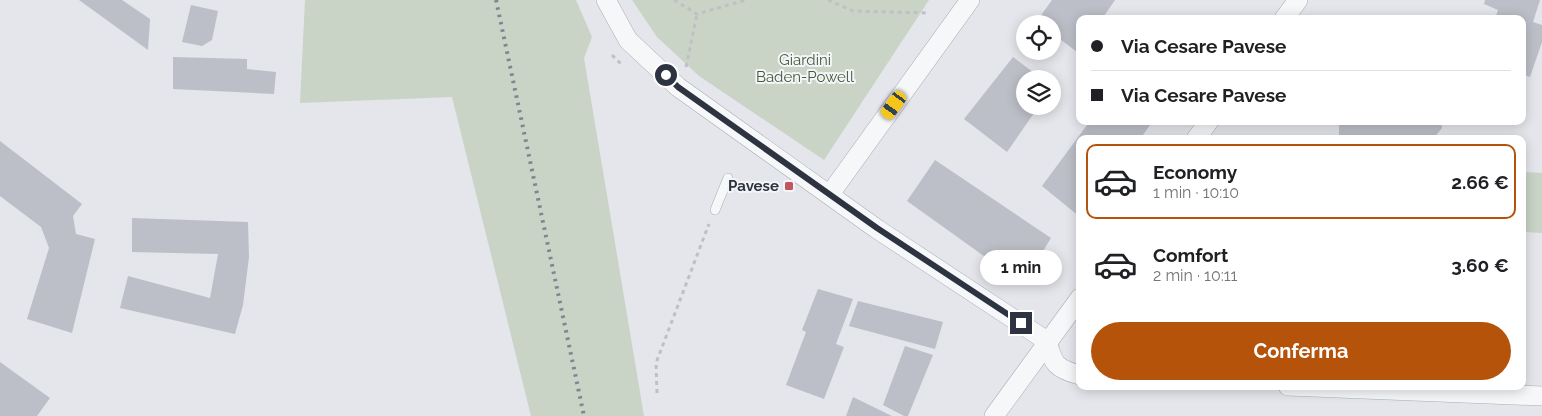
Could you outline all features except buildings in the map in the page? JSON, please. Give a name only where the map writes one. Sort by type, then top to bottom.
[{"type":"street","points":[[606,0],[628,40],[678,87],[877,228],[1047,341],[1052,361],[1068,372],[1076,374]]},
{"type":"street","points":[[830,194],[970,0]]},
{"type":"street","points":[[1287,15],[1298,0]]},
{"type":"street","points":[[994,416],[1076,303]]},
{"type":"street","points":[[1390,390],[1542,396]]},
{"type":"lane","points":[[714,210],[728,178]]},
{"type":"path","points":[[674,0],[697,14],[746,0]]},
{"type":"path","points":[[828,0],[853,11],[929,13]]},
{"type":"path","points":[[685,71],[697,14]]},
{"type":"path","points":[[657,393],[656,363],[714,210]]},
{"type":"green space","points":[[305,0],[576,0],[592,37],[584,58],[644,416],[531,416],[452,97],[300,103]]},
{"type":"green space","name":"Giardini Baden-Powell","points":[[632,0],[929,0],[824,160],[699,76],[657,37]]},
{"type":"green space","points":[[1526,172],[1542,173],[1542,233],[1526,232]]},
{"type":"railway","points":[[496,0],[584,416]]},
{"type":"place","name":"Pavese","points":[[789,186]]},
{"type":"route","points":[[666,75],[678,87],[877,228],[1021,323]]}]
